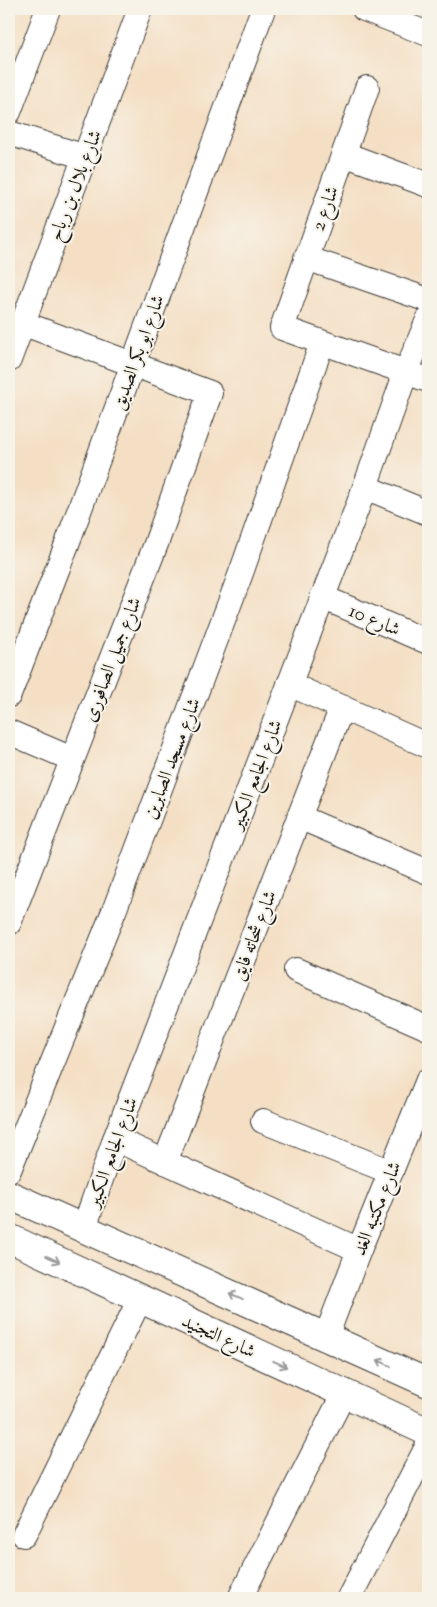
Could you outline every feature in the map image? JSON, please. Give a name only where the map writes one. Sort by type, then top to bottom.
[{"type":"highway","points":[[9,1195],[428,1384]]},
{"type":"highway","name":"شارع التجنيد","points":[[9,1238],[428,1432]]},
{"type":"street","points":[[9,112],[48,9]]},
{"type":"street","name":"شارع بلال بن رباح","points":[[9,360],[20,312],[85,157],[138,9]]},
{"type":"street","name":"شارع ابو بكر الصديق","points":[[9,695],[67,544],[263,9]]},
{"type":"street","points":[[364,9],[404,16],[428,34]]},
{"type":"street","name":"شارع 2","points":[[322,343],[282,328],[367,88]]},
{"type":"street","points":[[9,133],[85,157]]},
{"type":"street","points":[[344,154],[428,185]]},
{"type":"street","points":[[306,258],[428,300]]},
{"type":"street","points":[[20,312],[132,364]]},
{"type":"street","name":"شارع الجامع الكبير","points":[[84,1228],[115,1139],[365,487],[406,372],[428,320]]},
{"type":"street","points":[[322,343],[428,380]]},
{"type":"street","name":"شارع مسجد الصابرين","points":[[9,1170],[121,893],[241,574],[322,343]]},
{"type":"street","name":"شارع جميل الصافورى","points":[[9,923],[156,544],[210,393],[132,364]]},
{"type":"street","points":[[365,487],[428,513]]},
{"type":"street","name":"شارع 10","points":[[322,597],[428,642]]},
{"type":"street","points":[[289,684],[428,746]]},
{"type":"street","name":"شارع شحاته فايق","points":[[165,1162],[342,707]]},
{"type":"street","points":[[9,732],[72,759]]},
{"type":"street","points":[[299,817],[428,872]]},
{"type":"street","points":[[296,970],[428,1028]]},
{"type":"street","name":"شارع مكتبه الغد","points":[[326,1337],[428,1080]]},
{"type":"street","points":[[263,1121],[391,1172]]},
{"type":"street","points":[[115,1139],[359,1250]]},
{"type":"street","points":[[24,1535],[140,1299]]},
{"type":"street","points":[[240,1598],[344,1393]]},
{"type":"street","points":[[349,1598],[428,1445]]}]
